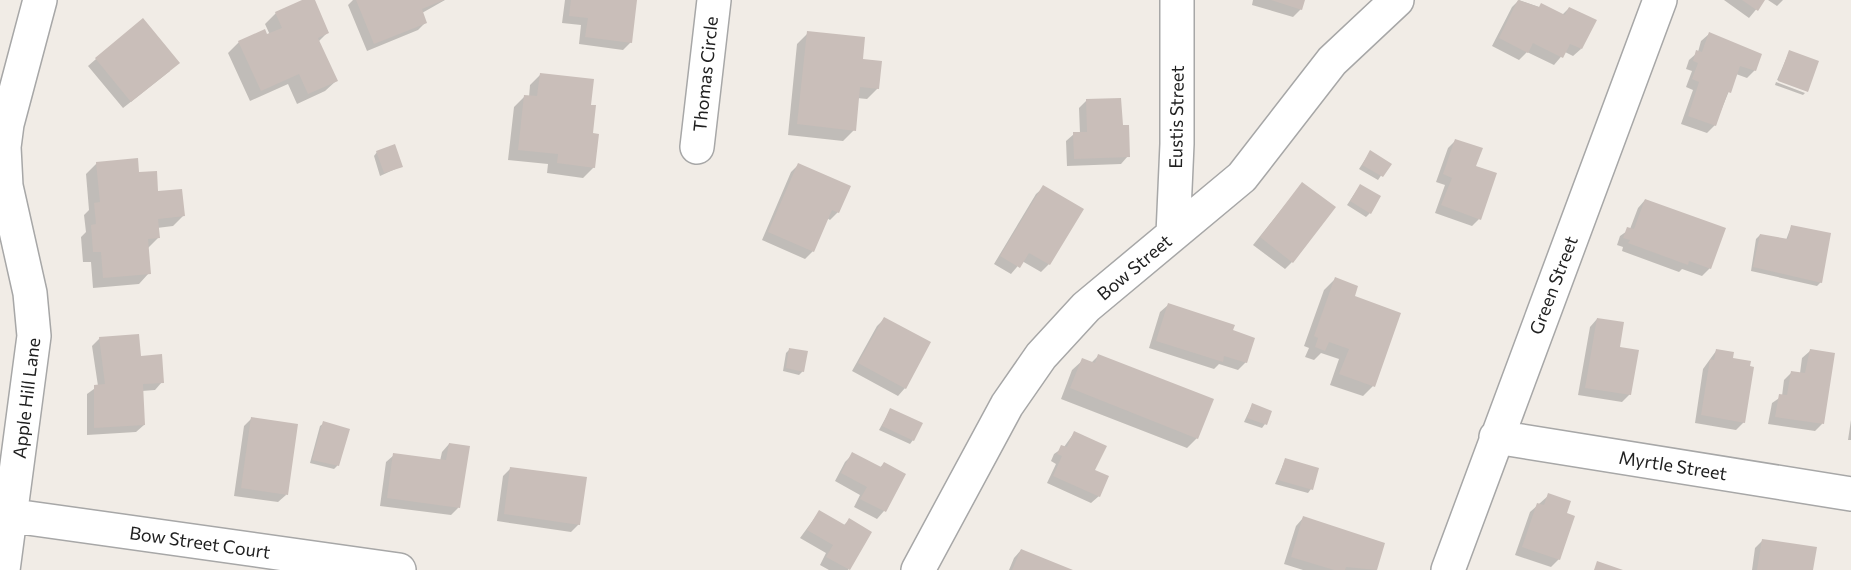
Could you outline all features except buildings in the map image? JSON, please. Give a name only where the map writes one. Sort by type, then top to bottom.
[{"type":"street","name":"Apple Hill Lane","points":[[3,570],[5,515],[34,336],[30,292],[6,186],[4,147],[7,124],[40,0]]},
{"type":"street","name":"Thomas Circle","points":[[697,147],[714,0]]},
{"type":"street","name":"Eustis Street","points":[[1173,234],[1177,144],[1177,0]]},
{"type":"street","name":"Bow Street","points":[[918,570],[1007,405],[1041,356],[1086,307],[1242,177],[1332,61],[1397,0]]},
{"type":"street","name":"Green Street","points":[[1448,570],[1660,0]]},
{"type":"street","name":"Myrtle Street","points":[[1496,437],[1851,494]]},
{"type":"street","name":"Bow Street Court","points":[[5,515],[399,570]]}]
